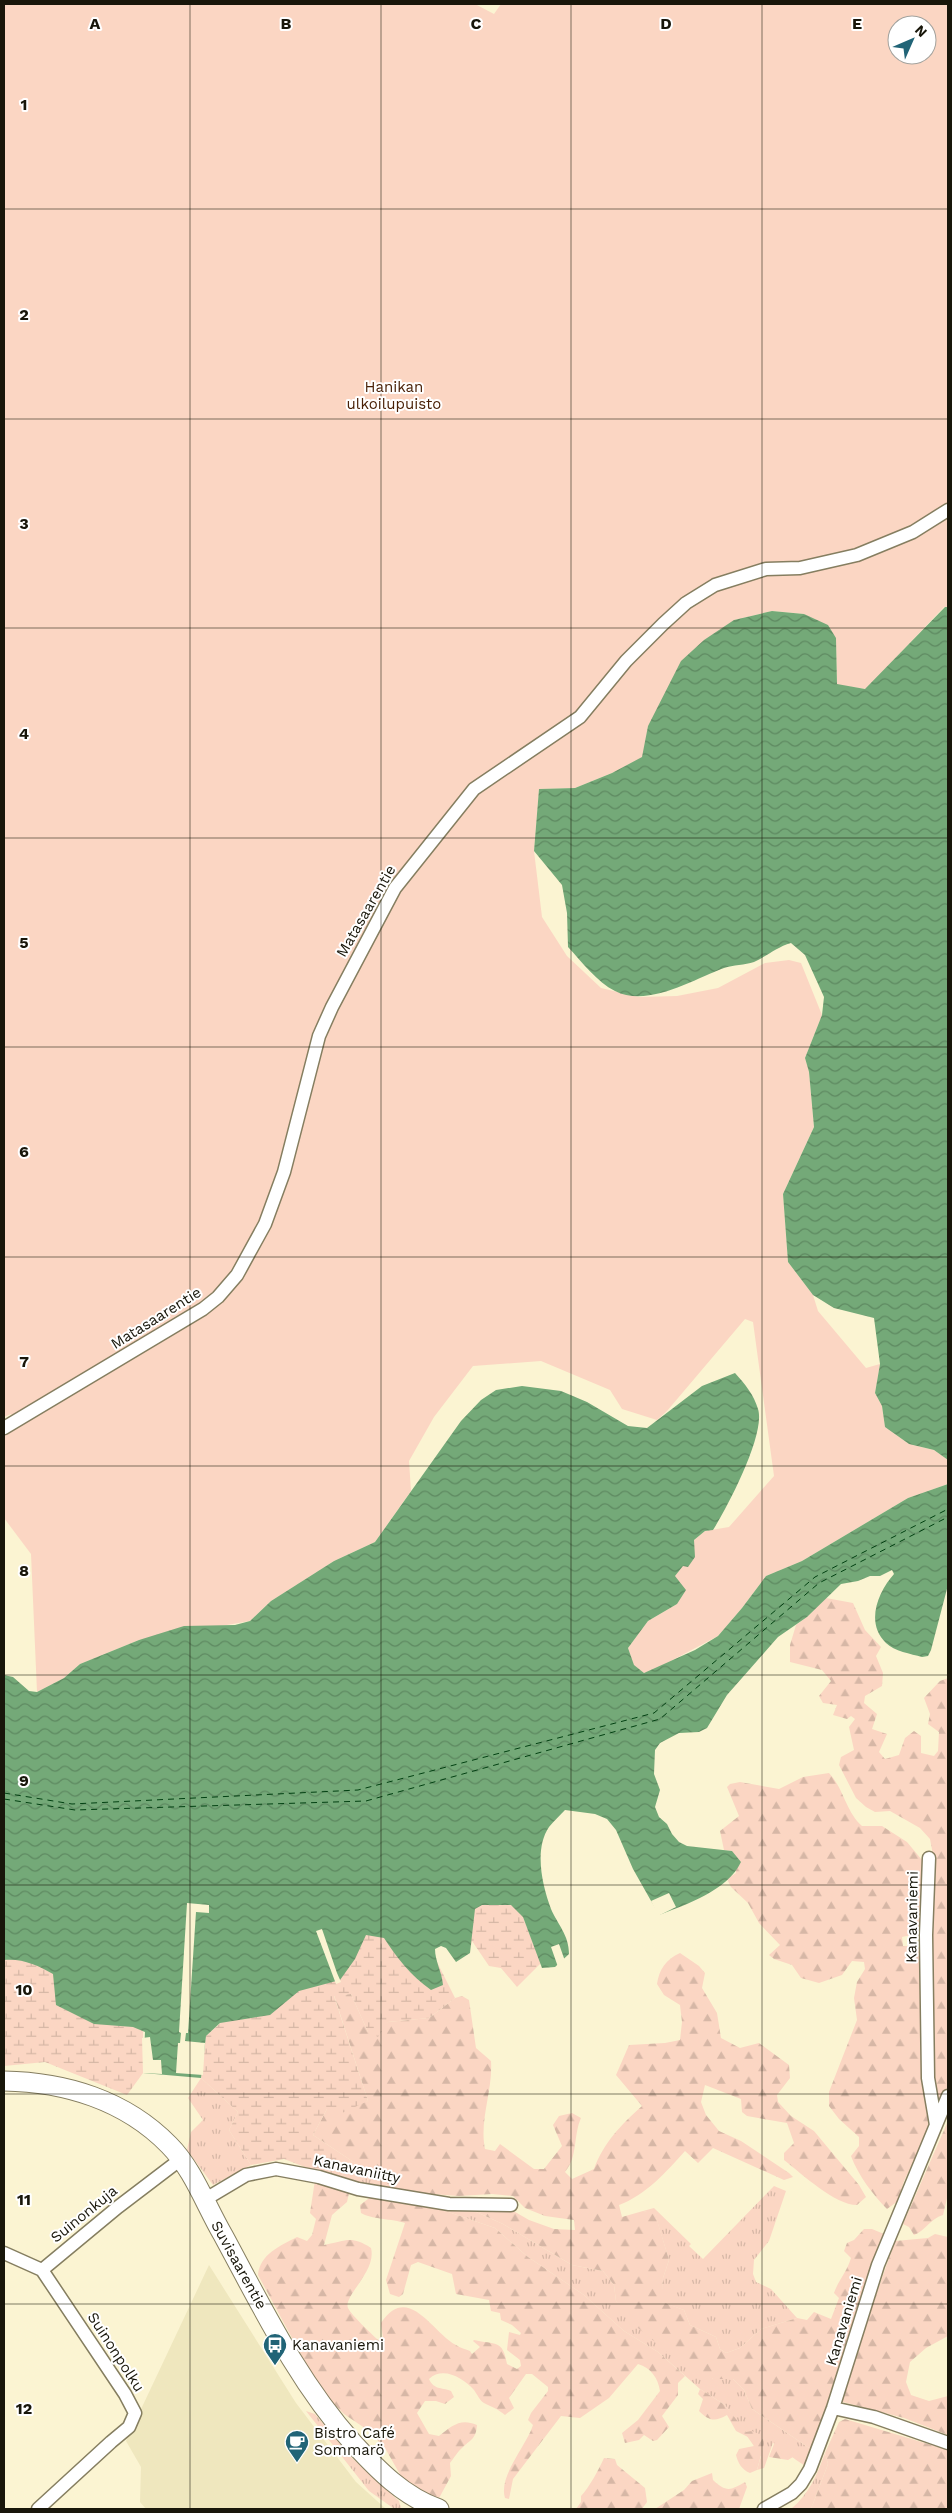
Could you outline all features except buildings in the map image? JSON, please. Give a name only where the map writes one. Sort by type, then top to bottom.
[{"type":"street","name":"Matasaarentie","points":[[4,1428],[203,1309],[218,1297],[237,1275],[255,1246],[276,1199],[318,1036],[332,1007],[395,888],[474,789],[580,717],[626,662],[663,624],[686,603],[715,585],[766,569],[800,568],[857,555],[913,532],[948,510]]},
{"type":"street","name":"Kanavaniemi","points":[[929,1858],[926,1935],[928,2078],[936,2126]]},
{"type":"street","name":"Suvisaarentie","points":[[4,2081],[62,2087],[111,2104],[137,2118],[170,2145],[181,2159],[310,2390],[370,2462],[395,2485],[427,2507]]},
{"type":"street","name":"Kanavaniemi","points":[[764,2509],[792,2492],[801,2484],[810,2469],[833,2408],[878,2264],[948,2096]]},
{"type":"street","name":"Suinonkuja","points":[[42,2270],[118,2207],[181,2159]]},
{"type":"street","name":"Kanavaniitty","points":[[204,2200],[246,2174],[276,2169],[319,2177],[358,2189],[449,2204],[511,2205]]},
{"type":"street","points":[[4,2253],[42,2270]]},
{"type":"street","name":"Suinonpolku","points":[[38,2509],[110,2442],[129,2427],[135,2413],[125,2394],[42,2270]]},
{"type":"street","points":[[833,2408],[874,2417],[948,2443]]},
{"type":"shaded area","points":[[209,2265],[296,2403],[356,2482],[386,2509],[146,2509],[140,2502],[141,2467],[126,2441]]},
{"type":"green space","name":"Hanikan ulkoilupuisto","points":[[4,4],[475,4],[494,14],[501,4],[948,4],[948,607],[944,607],[866,689],[837,685],[836,638],[804,614],[772,611],[734,620],[648,726],[643,757],[612,773],[575,788],[539,789],[534,851],[542,917],[567,956],[601,988],[639,997],[677,996],[718,988],[765,963],[789,960],[801,963],[822,1015],[805,1058],[809,1072],[814,1127],[783,1194],[788,1262],[813,1295],[818,1311],[866,1368],[880,1364],[875,1393],[882,1406],[885,1427],[909,1444],[934,1450],[948,1460],[948,1484],[908,1498],[802,1561],[766,1576],[718,1636],[650,1672],[644,1673],[634,1666],[628,1648],[648,1621],[677,1604],[675,1576],[683,1566],[694,1540],[705,1531],[729,1527],[774,1476],[753,1322],[745,1319],[667,1411],[657,1420],[622,1409],[610,1390],[541,1361],[473,1366],[434,1417],[409,1461],[411,1491],[375,1542],[334,1561],[271,1601],[250,1621],[139,1640],[80,1664],[64,1678],[37,1692],[31,1554],[4,1518],[4,1436],[16,1428],[11,1414],[4,1417]]},
{"type":"green space","points":[[826,1598],[853,1603],[865,1630],[881,1647],[876,1656],[883,1673],[882,1686],[865,1696],[864,1703],[877,1714],[872,1729],[887,1734],[879,1752],[885,1759],[899,1755],[905,1738],[914,1731],[921,1736],[921,1753],[934,1756],[938,1751],[939,1732],[928,1724],[930,1714],[924,1698],[940,1681],[948,1678],[948,2087],[939,2108],[932,2069],[931,2005],[935,1865],[930,1839],[920,1828],[890,1811],[875,1812],[856,1798],[839,1765],[841,1757],[854,1750],[849,1727],[855,1719],[851,1716],[847,1719],[833,1715],[837,1705],[823,1703],[819,1696],[831,1681],[822,1670],[790,1662],[790,1645],[796,1625]]},
{"type":"green space","points":[[829,1773],[852,1814],[862,1826],[882,1826],[907,1842],[922,1860],[925,1883],[924,1926],[916,1934],[902,1937],[903,1946],[916,1946],[923,1954],[932,2125],[904,2181],[898,2201],[887,2209],[866,2184],[851,2156],[859,2146],[859,2137],[839,2119],[829,2106],[829,2092],[857,2020],[854,1998],[857,1982],[865,1969],[864,1962],[852,1961],[842,1975],[819,1983],[801,1978],[792,1965],[774,1959],[769,1955],[780,1945],[759,1923],[748,1903],[731,1887],[727,1879],[736,1873],[732,1851],[724,1850],[720,1831],[739,1816],[727,1787],[730,1784],[740,1782],[779,1789],[803,1777]]},
{"type":"green space","points":[[460,1804],[523,1917],[541,1963],[517,1987],[501,1968],[489,1966],[472,1941],[471,1946]]},
{"type":"green space","points":[[4,1861],[143,1963],[143,2073],[127,2095],[45,2062],[4,2066]]},
{"type":"green space","points":[[335,1921],[435,1949],[435,1958],[455,1998],[429,2018],[388,2022],[378,2037],[368,2032],[351,1994],[334,1996],[368,2101],[342,2113],[327,2109],[313,2135],[352,2161],[339,2180],[284,2159],[251,2165],[229,2130],[238,2112],[201,2078],[206,2036]]},
{"type":"green space","points":[[680,1953],[699,1966],[705,1973],[702,1988],[717,2013],[721,2038],[740,2048],[759,2043],[789,2065],[790,2078],[777,2095],[778,2102],[791,2116],[814,2131],[859,2185],[866,2197],[857,2205],[848,2204],[819,2188],[784,2160],[784,2153],[794,2143],[787,2123],[747,2116],[742,2112],[741,2099],[705,2085],[701,2102],[706,2115],[719,2131],[741,2141],[793,2177],[784,2180],[713,2148],[698,2163],[685,2151],[647,2189],[619,2205],[622,2217],[643,2211],[655,2213],[669,2260],[663,2278],[662,2302],[684,2310],[690,2325],[716,2337],[720,2349],[726,2353],[740,2348],[761,2329],[797,2318],[807,2320],[814,2312],[831,2319],[839,2298],[834,2293],[851,2258],[844,2251],[847,2243],[854,2240],[864,2229],[872,2229],[884,2234],[860,2314],[812,2450],[752,2409],[744,2390],[733,2379],[713,2379],[666,2351],[638,2328],[616,2301],[614,2285],[603,2271],[572,2265],[503,2224],[465,2207],[510,2209],[529,2220],[554,2229],[575,2230],[574,2220],[545,2216],[525,2208],[513,2196],[492,2194],[459,2196],[404,2192],[385,2183],[313,2135],[327,2109],[368,2101],[334,1995],[351,1994],[368,2032],[388,2022],[429,2018],[455,1998],[462,1996],[469,2000],[476,2048],[491,2061],[484,2127],[485,2149],[495,2151],[500,2144],[534,2169],[544,2169],[562,2146],[553,2125],[559,2116],[572,2113],[581,2118],[572,2160],[565,2172],[572,2179],[594,2169],[603,2150],[614,2134],[642,2106],[616,2075],[629,2045],[665,2043],[680,2040],[682,2022],[680,2005],[664,1995],[657,1984],[659,1974],[664,1965]]},
{"type":"green space","points":[[201,2078],[238,2112],[229,2130],[251,2165],[213,2185],[187,2150],[191,2132],[203,2120],[188,2098]]},
{"type":"green space","points":[[948,2121],[948,2194],[943,2215],[914,2235],[909,2227],[903,2224]]},
{"type":"green space","points":[[352,2161],[404,2192],[339,2180]]},
{"type":"green space","points":[[315,2180],[350,2189],[347,2202],[332,2215],[324,2245],[353,2240],[371,2248],[372,2257],[369,2265],[350,2297],[348,2308],[357,2320],[378,2340],[383,2338],[381,2323],[391,2312],[401,2307],[420,2314],[447,2339],[470,2351],[472,2354],[480,2347],[474,2340],[493,2343],[503,2350],[507,2364],[517,2369],[521,2366],[520,2360],[507,2350],[509,2332],[520,2335],[521,2333],[512,2325],[501,2320],[500,2313],[491,2311],[489,2300],[456,2294],[452,2274],[418,2262],[411,2265],[403,2294],[399,2297],[390,2294],[386,2280],[405,2223],[370,2217],[361,2213],[360,2205],[372,2196],[428,2205],[495,2228],[528,2257],[584,2295],[624,2331],[658,2352],[685,2376],[678,2383],[678,2395],[662,2416],[669,2427],[657,2440],[653,2441],[644,2435],[639,2440],[625,2443],[622,2433],[638,2420],[660,2391],[658,2382],[653,2374],[647,2368],[638,2364],[609,2398],[580,2418],[561,2416],[513,2479],[509,2499],[505,2498],[504,2489],[509,2471],[530,2433],[533,2425],[528,2420],[531,2413],[548,2391],[548,2387],[532,2374],[526,2374],[509,2398],[514,2408],[505,2415],[483,2402],[464,2381],[453,2375],[440,2374],[429,2379],[431,2383],[436,2387],[451,2391],[454,2397],[445,2404],[436,2401],[425,2401],[417,2413],[429,2434],[439,2436],[452,2426],[466,2422],[477,2425],[476,2433],[459,2450],[450,2463],[451,2476],[438,2500],[402,2478],[385,2448],[369,2431],[344,2414],[329,2399],[312,2375],[258,2275],[263,2261],[272,2252],[297,2237],[307,2241],[312,2235],[316,2219],[310,2213]]},
{"type":"green space","points":[[774,2186],[786,2191],[769,2241],[754,2260],[753,2274],[756,2282],[771,2289],[797,2318],[761,2329],[740,2348],[726,2353],[720,2349],[716,2337],[690,2325],[684,2310],[661,2302],[663,2278],[669,2260],[655,2214],[643,2211],[654,2208],[691,2244],[689,2246],[703,2259]]},
{"type":"green space","points":[[428,2205],[465,2207],[503,2224],[572,2265],[603,2271],[614,2285],[616,2301],[713,2379],[733,2379],[744,2390],[752,2409],[812,2450],[804,2465],[773,2443],[764,2468],[757,2470],[761,2456],[725,2405],[700,2389],[658,2352],[624,2331],[584,2295],[528,2257],[495,2228]]},
{"type":"green space","points":[[935,2234],[948,2237],[948,2336],[926,2348],[910,2362],[906,2382],[911,2395],[929,2401],[948,2396],[948,2435],[904,2418],[843,2402],[840,2398],[895,2241],[928,2238]]},
{"type":"green space","points":[[700,2389],[725,2405],[746,2432],[752,2431],[763,2436],[764,2444],[757,2470],[750,2473],[745,2470],[739,2463],[736,2455],[739,2449],[754,2446],[750,2438],[736,2431],[727,2415],[719,2419],[712,2419],[699,2411],[703,2399],[698,2394]]},
{"type":"green space","points":[[306,2411],[315,2414],[351,2457],[399,2501],[401,2508],[393,2508],[369,2491]]},
{"type":"green space","points":[[845,2419],[948,2450],[948,2509],[811,2509],[828,2464],[825,2453],[839,2422]]},
{"type":"green space","points":[[775,2441],[788,2450],[793,2457],[788,2460],[769,2457]]},
{"type":"green space","points":[[825,2453],[828,2464],[811,2509],[791,2509],[812,2484]]},
{"type":"green space","points":[[604,2458],[615,2459],[617,2465],[645,2488],[647,2502],[642,2509],[576,2509],[581,2502],[581,2496],[597,2473]]},
{"type":"green space","points":[[712,2473],[713,2480],[721,2487],[728,2489],[745,2482],[747,2487],[739,2509],[655,2509],[684,2490],[692,2481]]},
{"type":"water","points":[[945,607],[948,607],[948,1460],[934,1450],[909,1444],[885,1427],[882,1406],[875,1393],[880,1364],[874,1318],[834,1308],[813,1295],[788,1262],[783,1194],[814,1127],[809,1072],[805,1058],[822,1015],[824,997],[805,955],[791,943],[754,962],[724,968],[671,990],[642,996],[628,995],[615,991],[596,977],[568,947],[567,913],[562,885],[534,851],[539,789],[575,788],[612,773],[642,757],[648,726],[681,661],[704,640],[734,620],[772,611],[804,614],[828,625],[836,638],[837,684],[865,689]]},
{"type":"water","points":[[735,1373],[749,1390],[758,1409],[759,1420],[751,1452],[736,1489],[713,1530],[705,1531],[694,1540],[695,1557],[688,1567],[683,1566],[675,1576],[686,1590],[677,1604],[648,1621],[628,1648],[634,1665],[644,1673],[695,1650],[718,1636],[766,1576],[802,1561],[908,1498],[948,1484],[948,1585],[928,1656],[922,1657],[889,1646],[880,1635],[876,1626],[876,1608],[883,1590],[894,1574],[892,1570],[880,1576],[870,1576],[858,1581],[841,1584],[807,1617],[778,1637],[727,1695],[707,1728],[699,1732],[679,1733],[660,1743],[655,1750],[654,1774],[660,1790],[655,1807],[659,1817],[667,1824],[679,1842],[687,1846],[732,1851],[741,1862],[726,1881],[705,1895],[659,1915],[633,1869],[616,1830],[607,1819],[595,1814],[565,1810],[549,1827],[544,1836],[541,1856],[542,1878],[551,1909],[569,1947],[569,1954],[555,1967],[542,1968],[523,1917],[511,1905],[482,1905],[475,1909],[470,1953],[456,1962],[446,1948],[441,1946],[435,1949],[443,1985],[431,1990],[405,1966],[384,1938],[366,1935],[355,1959],[340,1980],[299,1991],[270,2015],[220,2023],[206,2036],[201,2078],[143,2073],[145,2032],[133,2027],[94,2024],[56,2005],[53,1974],[29,1963],[17,1960],[4,1960],[4,1675],[13,1677],[29,1691],[37,1692],[64,1678],[80,1664],[139,1640],[184,1626],[235,1625],[250,1621],[271,1601],[334,1561],[375,1542],[461,1421],[481,1400],[496,1390],[522,1386],[561,1391],[587,1402],[628,1426],[647,1428],[702,1386]]},
{"type":"pier","points":[[669,1893],[676,1907],[658,1916],[651,1901]]},
{"type":"pier","points":[[187,1903],[209,1905],[209,1913],[196,1912],[188,2033],[186,2033],[185,2041],[205,2043],[203,2075],[176,2073],[178,2043],[180,2043],[181,2033],[179,2032]]},
{"type":"pier","points":[[322,1929],[341,1982],[336,1984],[316,1931]]},
{"type":"pier","points":[[559,1944],[565,1961],[558,1967],[551,1947]]},
{"type":"pier","points":[[150,2037],[153,2060],[161,2060],[162,2074],[143,2073],[142,2038]]},
{"type":"ferry route","points":[[4,1793],[72,1804],[358,1790],[654,1713],[815,1577],[948,1509]]},
{"type":"ferry route","points":[[4,1799],[75,1810],[366,1801],[660,1719],[819,1583],[948,1517]]},
{"type":"place","name":"Kanavaniemi","points":[[275,2366]]},
{"type":"place","name":"Bistro Café Sommarö","points":[[297,2463]]}]
